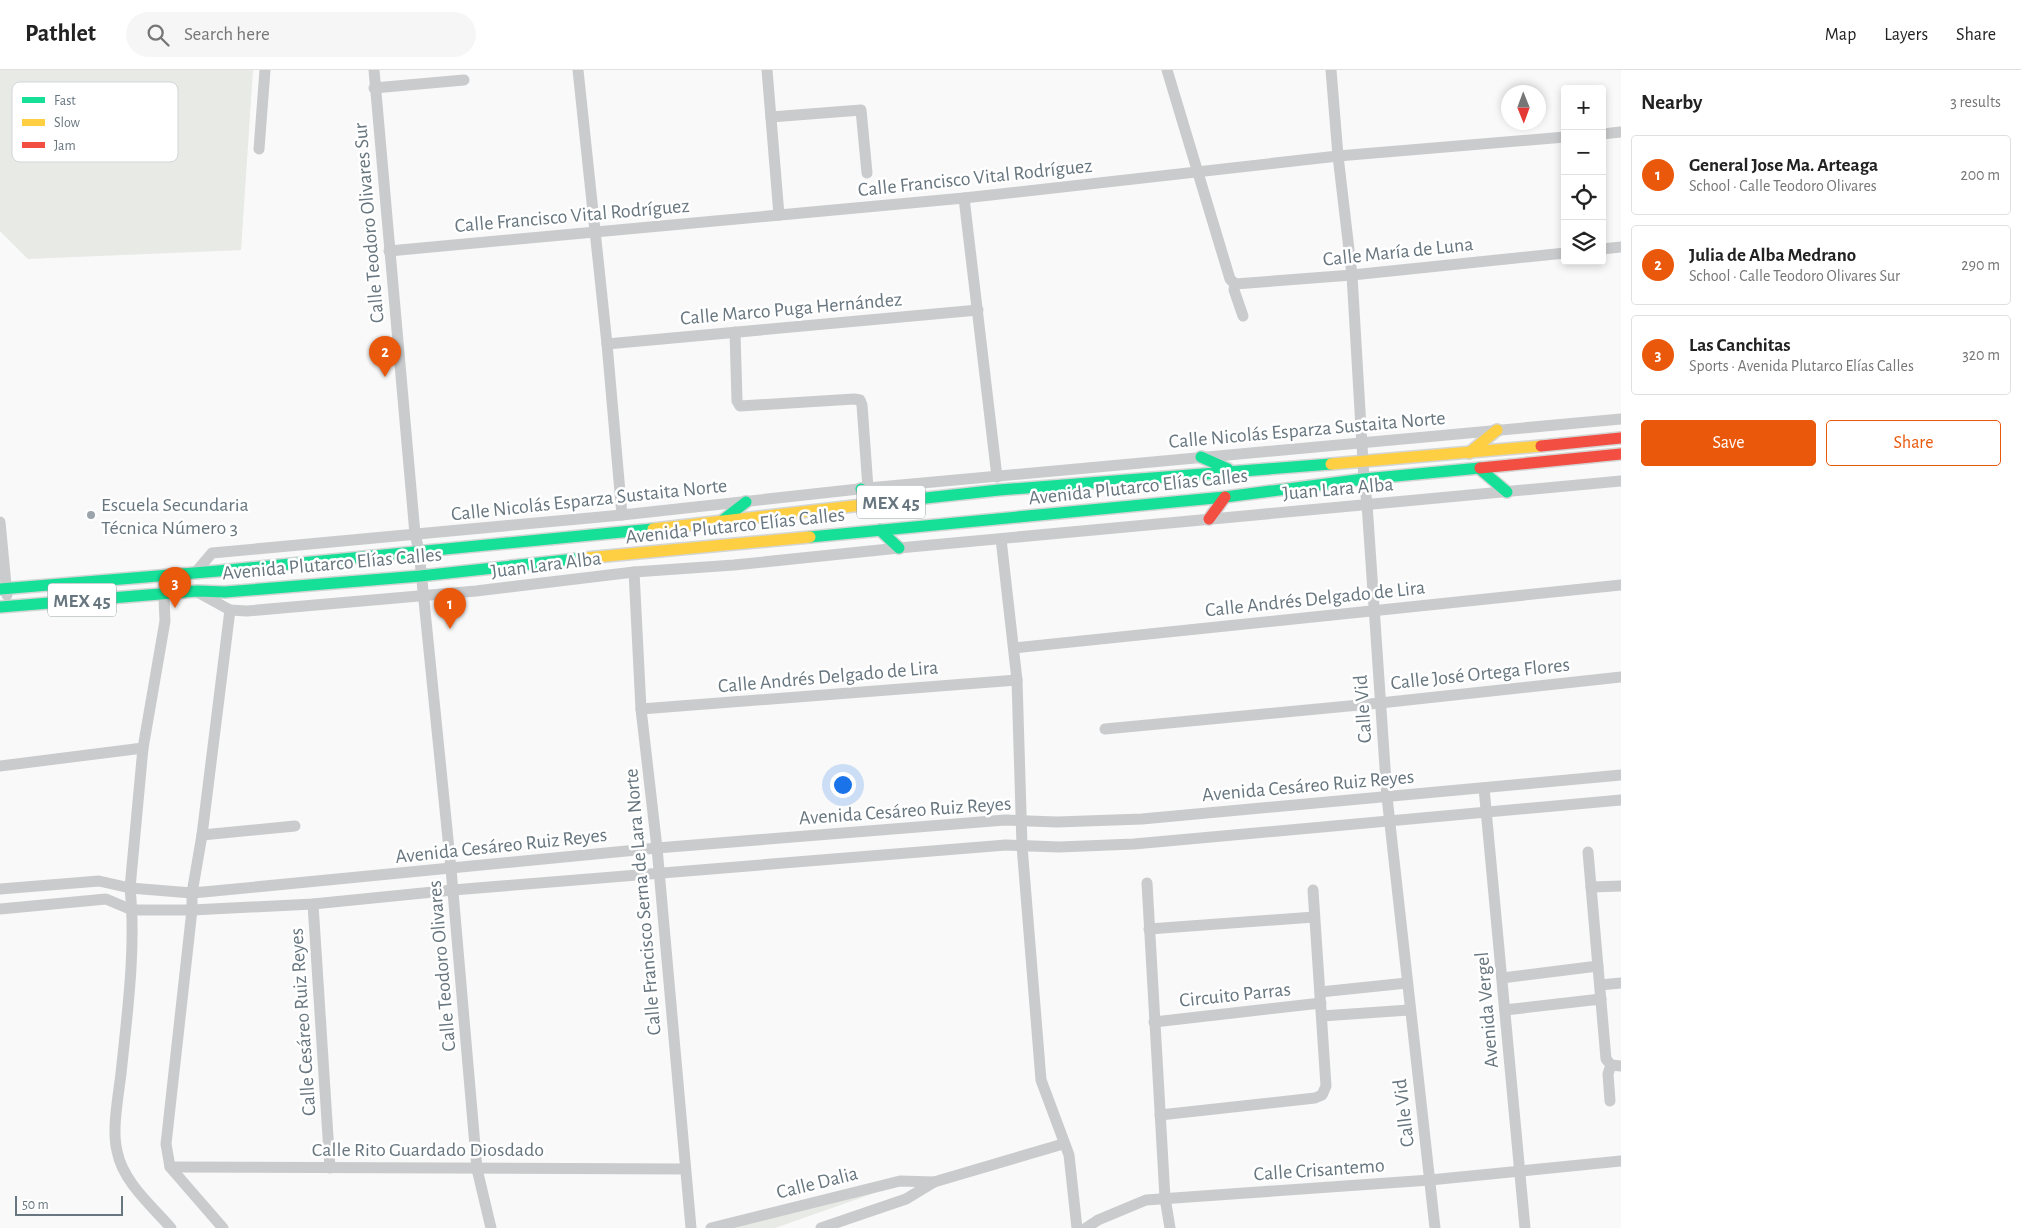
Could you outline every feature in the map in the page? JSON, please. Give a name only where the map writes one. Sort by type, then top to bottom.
[{"type":"main road","points":[[1469,453],[1497,430]]},
{"type":"main road","name":"Avenida Plutarco Elías Calles","points":[[3,589],[195,573],[615,533],[999,490],[1231,470],[1363,462],[1621,438]]},
{"type":"main road","name":"Avenida Plutarco Elías Calles","points":[[4,607],[420,576],[1225,497],[1364,479],[1621,454]]},
{"type":"main road","points":[[1201,458],[1231,470]]},
{"type":"main road","points":[[1480,469],[1507,492]]},
{"type":"main road","points":[[865,489],[884,503]]},
{"type":"main road","points":[[1209,519],[1225,497]]},
{"type":"main road","points":[[722,521],[746,502]]},
{"type":"main road","points":[[880,530],[899,548]]},
{"type":"street","points":[[259,150],[265,70]]},
{"type":"street","name":"Calle Teodoro Olivares Sur","points":[[374,70],[374,88],[415,534],[419,552]]},
{"type":"street","points":[[578,70],[607,344],[622,515]]},
{"type":"street","points":[[766,70],[779,215]]},
{"type":"street","points":[[1167,70],[1243,316]]},
{"type":"street","name":"Calle Vid","points":[[1331,70],[1338,156],[1352,275],[1364,479],[1389,821],[1435,1228]]},
{"type":"street","points":[[374,88],[464,80]]},
{"type":"street","points":[[771,117],[861,110],[867,173]]},
{"type":"street","points":[[1606,134],[1621,132]]},
{"type":"street","name":"Calle Francisco Vital Rodríguez","points":[[389,251],[964,198],[1338,156],[1561,137]]},
{"type":"street","points":[[964,198],[996,476]]},
{"type":"street","points":[[1606,249],[1621,247]]},
{"type":"street","name":"Calle María de Luna","points":[[1234,284],[1352,275],[1561,253]]},
{"type":"street","name":"Calle Marco Puga Hernández","points":[[607,344],[978,310]]},
{"type":"street","points":[[735,332],[737,401],[740,406],[860,400],[862,405],[865,489]]},
{"type":"street","name":"Calle Nicolás Esparza Sustaita Norte","points":[[195,573],[212,553],[622,515],[996,476],[1621,419]]},
{"type":"street","name":"Juan Lara Alba","points":[[197,592],[230,610],[256,610],[476,591],[634,572],[734,565],[1621,481]]},
{"type":"street","points":[[0,522],[4,607]]},
{"type":"street","points":[[1000,539],[1017,680],[1022,846],[1041,1080],[1063,1144],[1069,1155],[1077,1228]]},
{"type":"street","points":[[731,544],[734,565]]},
{"type":"street","name":"Calle Teodoro Olivares","points":[[419,552],[453,890],[477,1169],[491,1228]]},
{"type":"street","name":"Calle Francisco Serna de Lara Norte","points":[[634,572],[642,709],[657,848],[691,1228]]},
{"type":"street","points":[[163,575],[165,620],[143,748],[130,888],[132,910],[123,1054],[116,1119],[116,1151],[128,1179],[171,1228]]},
{"type":"street","name":"Calle Andrés Delgado de Lira","points":[[1014,648],[1621,585]]},
{"type":"street","points":[[223,1228],[170,1167],[166,1144],[192,910],[192,893],[202,835],[230,610]]},
{"type":"street","name":"Calle José Ortega Flores","points":[[1105,729],[1380,703],[1621,677]]},
{"type":"street","name":"Calle Andrés Delgado de Lira","points":[[642,709],[1017,680]]},
{"type":"street","points":[[0,766],[143,748]]},
{"type":"street","name":"Avenida Cesáreo Ruiz Reyes","points":[[0,889],[99,882],[130,888],[192,893],[657,848],[985,821],[1022,820],[1057,822],[1142,819],[1277,805],[1387,797],[1621,775]]},
{"type":"street","name":"Avenida Vergel","points":[[1484,788],[1525,1228]]},
{"type":"street","name":"Avenida Cesáreo Ruiz Reyes","points":[[132,910],[192,910],[313,904],[453,890],[1006,845],[1059,847],[1134,844],[1621,800]]},
{"type":"street","points":[[202,835],[295,826]]},
{"type":"street","points":[[1588,852],[1606,1059],[1616,1065],[1608,1074],[1610,1101]]},
{"type":"street","name":"Circuito Parras","points":[[1147,883],[1165,1198],[1170,1228]]},
{"type":"street","points":[[1591,887],[1621,886]]},
{"type":"street","name":"Circuito Parras","points":[[1160,1115],[1318,1096],[1326,1086],[1313,890]]},
{"type":"street","points":[[0,909],[106,899],[132,910]]},
{"type":"street","name":"Calle Cesáreo Ruiz Reyes","points":[[313,904],[330,1168]]},
{"type":"street","points":[[1149,929],[1314,917]]},
{"type":"street","points":[[1502,978],[1598,966]]},
{"type":"street","name":"Circuito Parras","points":[[1154,1022],[1407,983]]},
{"type":"street","points":[[1600,985],[1621,983]]},
{"type":"street","points":[[1504,1010],[1601,999]]},
{"type":"street","points":[[1322,1016],[1409,1010]]},
{"type":"street","name":"Calle Dalia","points":[[821,1228],[906,1199],[934,1182],[1063,1144]]},
{"type":"street","name":"Calle Crisantemo","points":[[1086,1228],[1098,1220],[1146,1200],[1430,1180],[1621,1161]]},
{"type":"street","name":"Calle Rito Guardado Diosdado","points":[[170,1167],[685,1169]]},
{"type":"street","name":"Calle Dalia","points":[[711,1228],[900,1181],[934,1182]]},
{"type":"shaded area","points":[[0,70],[253,70],[241,250],[28,259],[0,231]]},
{"type":"shaded area","points":[[889,1188],[775,1228],[723,1228]]},
{"type":"traffic: fast","points":[[1201,457],[1228,469]]},
{"type":"traffic: fast","points":[[871,504],[999,490],[1331,464]]},
{"type":"traffic: fast","points":[[810,537],[1225,497],[1364,479],[1480,468]]},
{"type":"traffic: fast","points":[[1480,469],[1507,492]]},
{"type":"traffic: fast","points":[[861,489],[885,503]]},
{"type":"traffic: fast","points":[[723,520],[746,502]]},
{"type":"traffic: fast","points":[[0,589],[218,571],[653,529]]},
{"type":"traffic: fast","points":[[880,530],[899,548]]},
{"type":"traffic: fast","points":[[0,607],[197,591],[225,592],[420,576],[585,558]]},
{"type":"traffic: slow","points":[[1469,453],[1497,430]]},
{"type":"traffic: slow","points":[[1331,464],[1541,446]]},
{"type":"traffic: slow","points":[[653,529],[871,504]]},
{"type":"traffic: slow","points":[[585,558],[810,537]]},
{"type":"traffic: jam","points":[[1541,446],[1621,438]]},
{"type":"traffic: jam","points":[[1480,468],[1621,454]]},
{"type":"traffic: jam","points":[[1209,519],[1225,497]]},
{"type":"place","name":"Julia de Alba Medrano","points":[[385,377]]},
{"type":"place","name":"Escuela Secundaria Técnica Número 3","points":[[91,515]]},
{"type":"place","name":"Las Canchitas","points":[[175,608]]},
{"type":"place","name":"General Jose Ma. Arteaga","points":[[450,629]]}]
